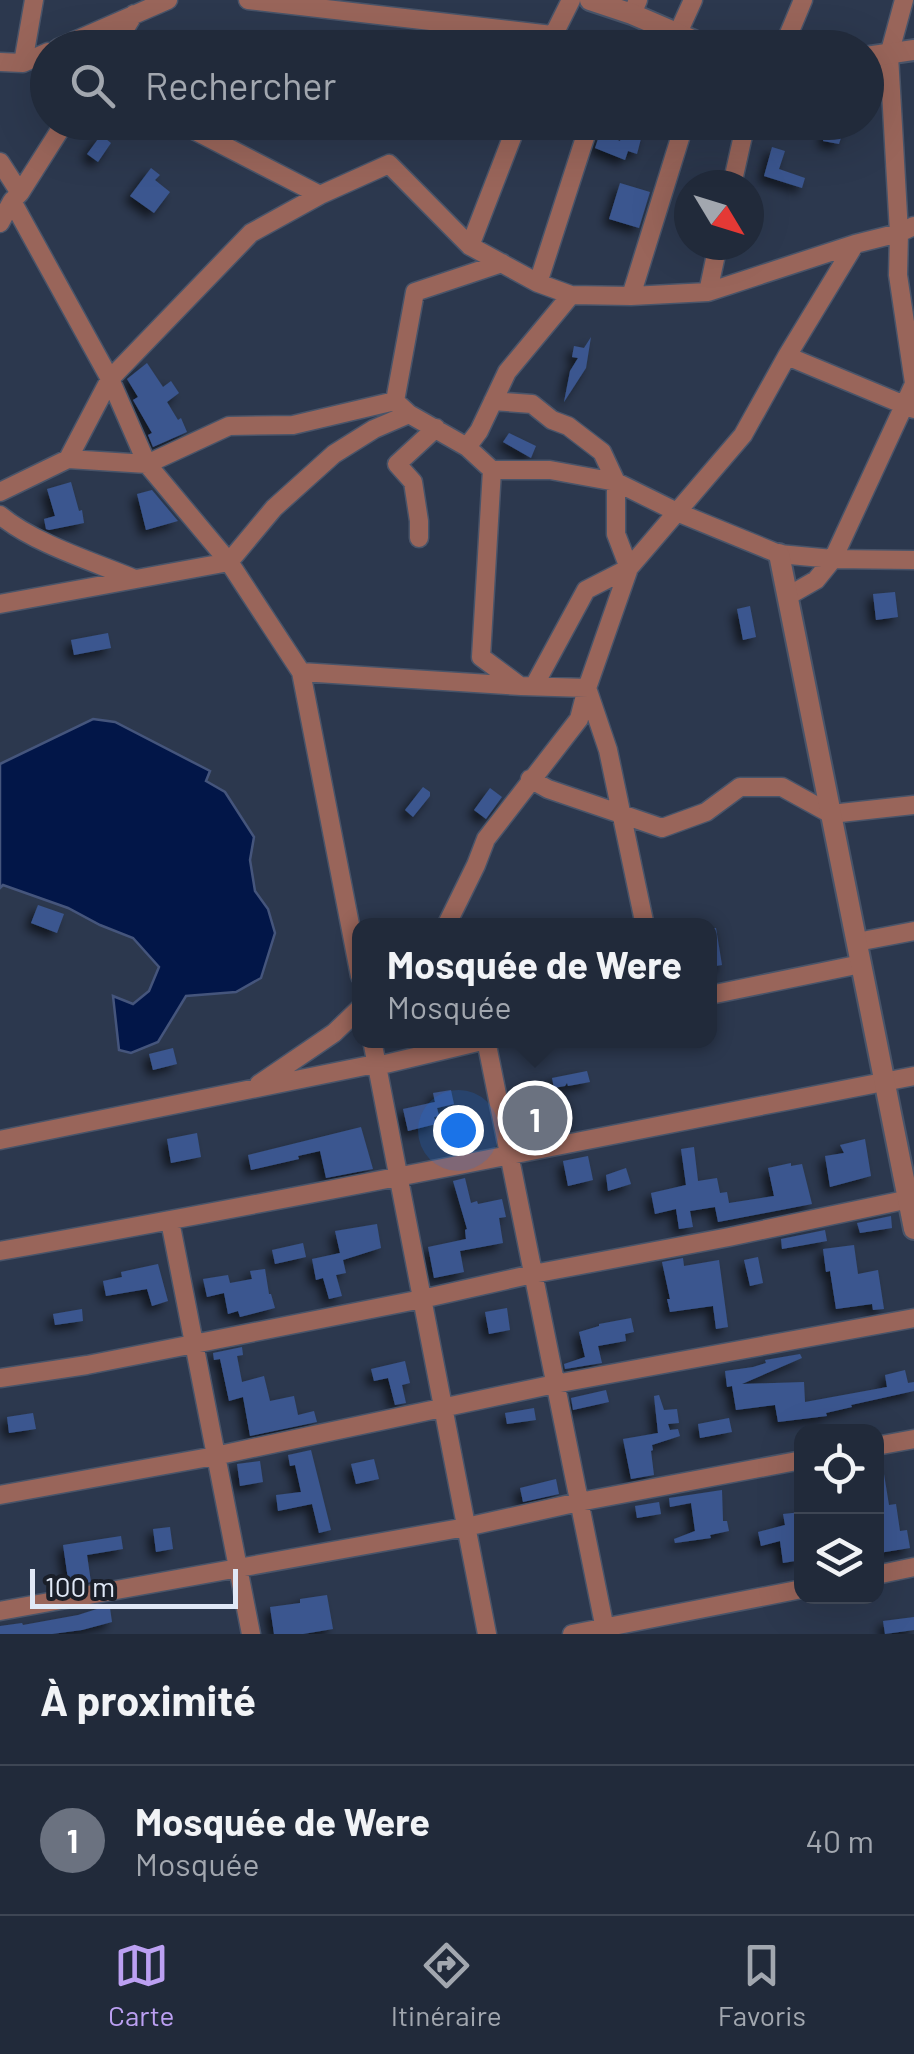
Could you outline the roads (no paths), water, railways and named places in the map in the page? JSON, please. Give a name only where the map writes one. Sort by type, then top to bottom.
[{"type":"street","points":[[23,63],[34,0]]},
{"type":"street","points":[[98,30],[168,0]]},
{"type":"street","points":[[556,30],[571,0]]},
{"type":"street","points":[[590,0],[635,7],[673,30]]},
{"type":"street","points":[[679,30],[693,0]]},
{"type":"street","points":[[791,30],[804,0]]},
{"type":"street","points":[[788,596],[816,580],[832,559],[909,407],[914,384],[898,274],[906,241],[889,55],[904,0]]},
{"type":"street","points":[[260,1],[470,30]]},
{"type":"street","points":[[124,30],[134,14]]},
{"type":"street","points":[[884,55],[914,50]]},
{"type":"street","points":[[0,62],[30,60]]},
{"type":"street","points":[[0,223],[53,140]]},
{"type":"street","points":[[213,140],[320,196]]},
{"type":"street","points":[[470,246],[511,140]]},
{"type":"street","points":[[538,283],[584,140]]},
{"type":"street","points":[[631,296],[680,140]]},
{"type":"street","points":[[735,170],[742,140]]},
{"type":"street","points":[[0,162],[110,380],[147,464],[229,562],[302,672],[352,934]]},
{"type":"street","points":[[68,458],[110,380],[251,233],[389,164],[470,246],[538,283],[570,295],[708,292],[855,244],[906,241]]},
{"type":"street","points":[[450,918],[486,838],[579,719],[586,688],[629,568],[743,435],[855,244]]},
{"type":"street","points":[[708,292],[715,260]]},
{"type":"street","points":[[394,401],[415,292],[502,263]]},
{"type":"street","points":[[467,447],[479,431],[507,372],[570,295]]},
{"type":"street","points":[[787,356],[909,407]]},
{"type":"street","points":[[394,401],[409,414],[467,447],[492,470],[550,470],[616,482],[779,554],[914,560]]},
{"type":"street","points":[[0,492],[68,458],[147,464],[229,426],[292,424],[394,401]]},
{"type":"street","points":[[493,401],[532,404],[602,452],[616,482],[616,534],[629,568]]},
{"type":"street","points":[[0,604],[229,562],[274,508],[334,454],[374,429],[409,414]]},
{"type":"street","points":[[419,538],[413,482],[397,464],[436,428]]},
{"type":"street","points":[[492,470],[481,657],[527,686]]},
{"type":"street","points":[[0,515],[52,545],[136,579]]},
{"type":"street","points":[[779,554],[911,1198],[914,1229]]},
{"type":"street","points":[[527,686],[586,590],[629,568]]},
{"type":"street","points":[[302,672],[586,688]]},
{"type":"street","points":[[586,688],[608,750],[643,918]]},
{"type":"street","points":[[530,779],[548,789],[662,828],[706,812],[740,787],[782,787],[832,814],[914,805]]},
{"type":"street","points":[[458,904],[461,918]]},
{"type":"street","points":[[857,942],[914,931]]},
{"type":"street","points":[[717,994],[861,964]]},
{"type":"street","points":[[250,1090],[352,1015]]},
{"type":"street","points":[[374,1048],[487,1634]]},
{"type":"street","points":[[0,1140],[452,1048]]},
{"type":"street","points":[[488,1048],[606,1631]]},
{"type":"street","points":[[0,1252],[914,1076]]},
{"type":"street","points":[[0,1378],[87,1365],[422,1299],[911,1198]]},
{"type":"street","points":[[170,1221],[250,1634]]},
{"type":"street","points":[[0,1495],[215,1456],[555,1384],[914,1318]]},
{"type":"street","points":[[884,1445],[914,1439]]},
{"type":"street","points":[[0,1611],[466,1527],[794,1462]]},
{"type":"street","points":[[884,1573],[914,1567]]},
{"type":"street","points":[[572,1634],[606,1631],[794,1591]]},
{"type":"water","points":[[93,719],[115,722],[210,771],[206,781],[225,792],[254,837],[250,860],[255,891],[268,909],[275,933],[261,978],[236,992],[186,996],[158,1042],[131,1053],[119,1050],[113,996],[133,1004],[149,991],[159,967],[133,938],[68,908],[3,885],[0,888],[0,764]]},
{"type":"place","name":"Mosquée de Were","points":[[535,1118]]}]
